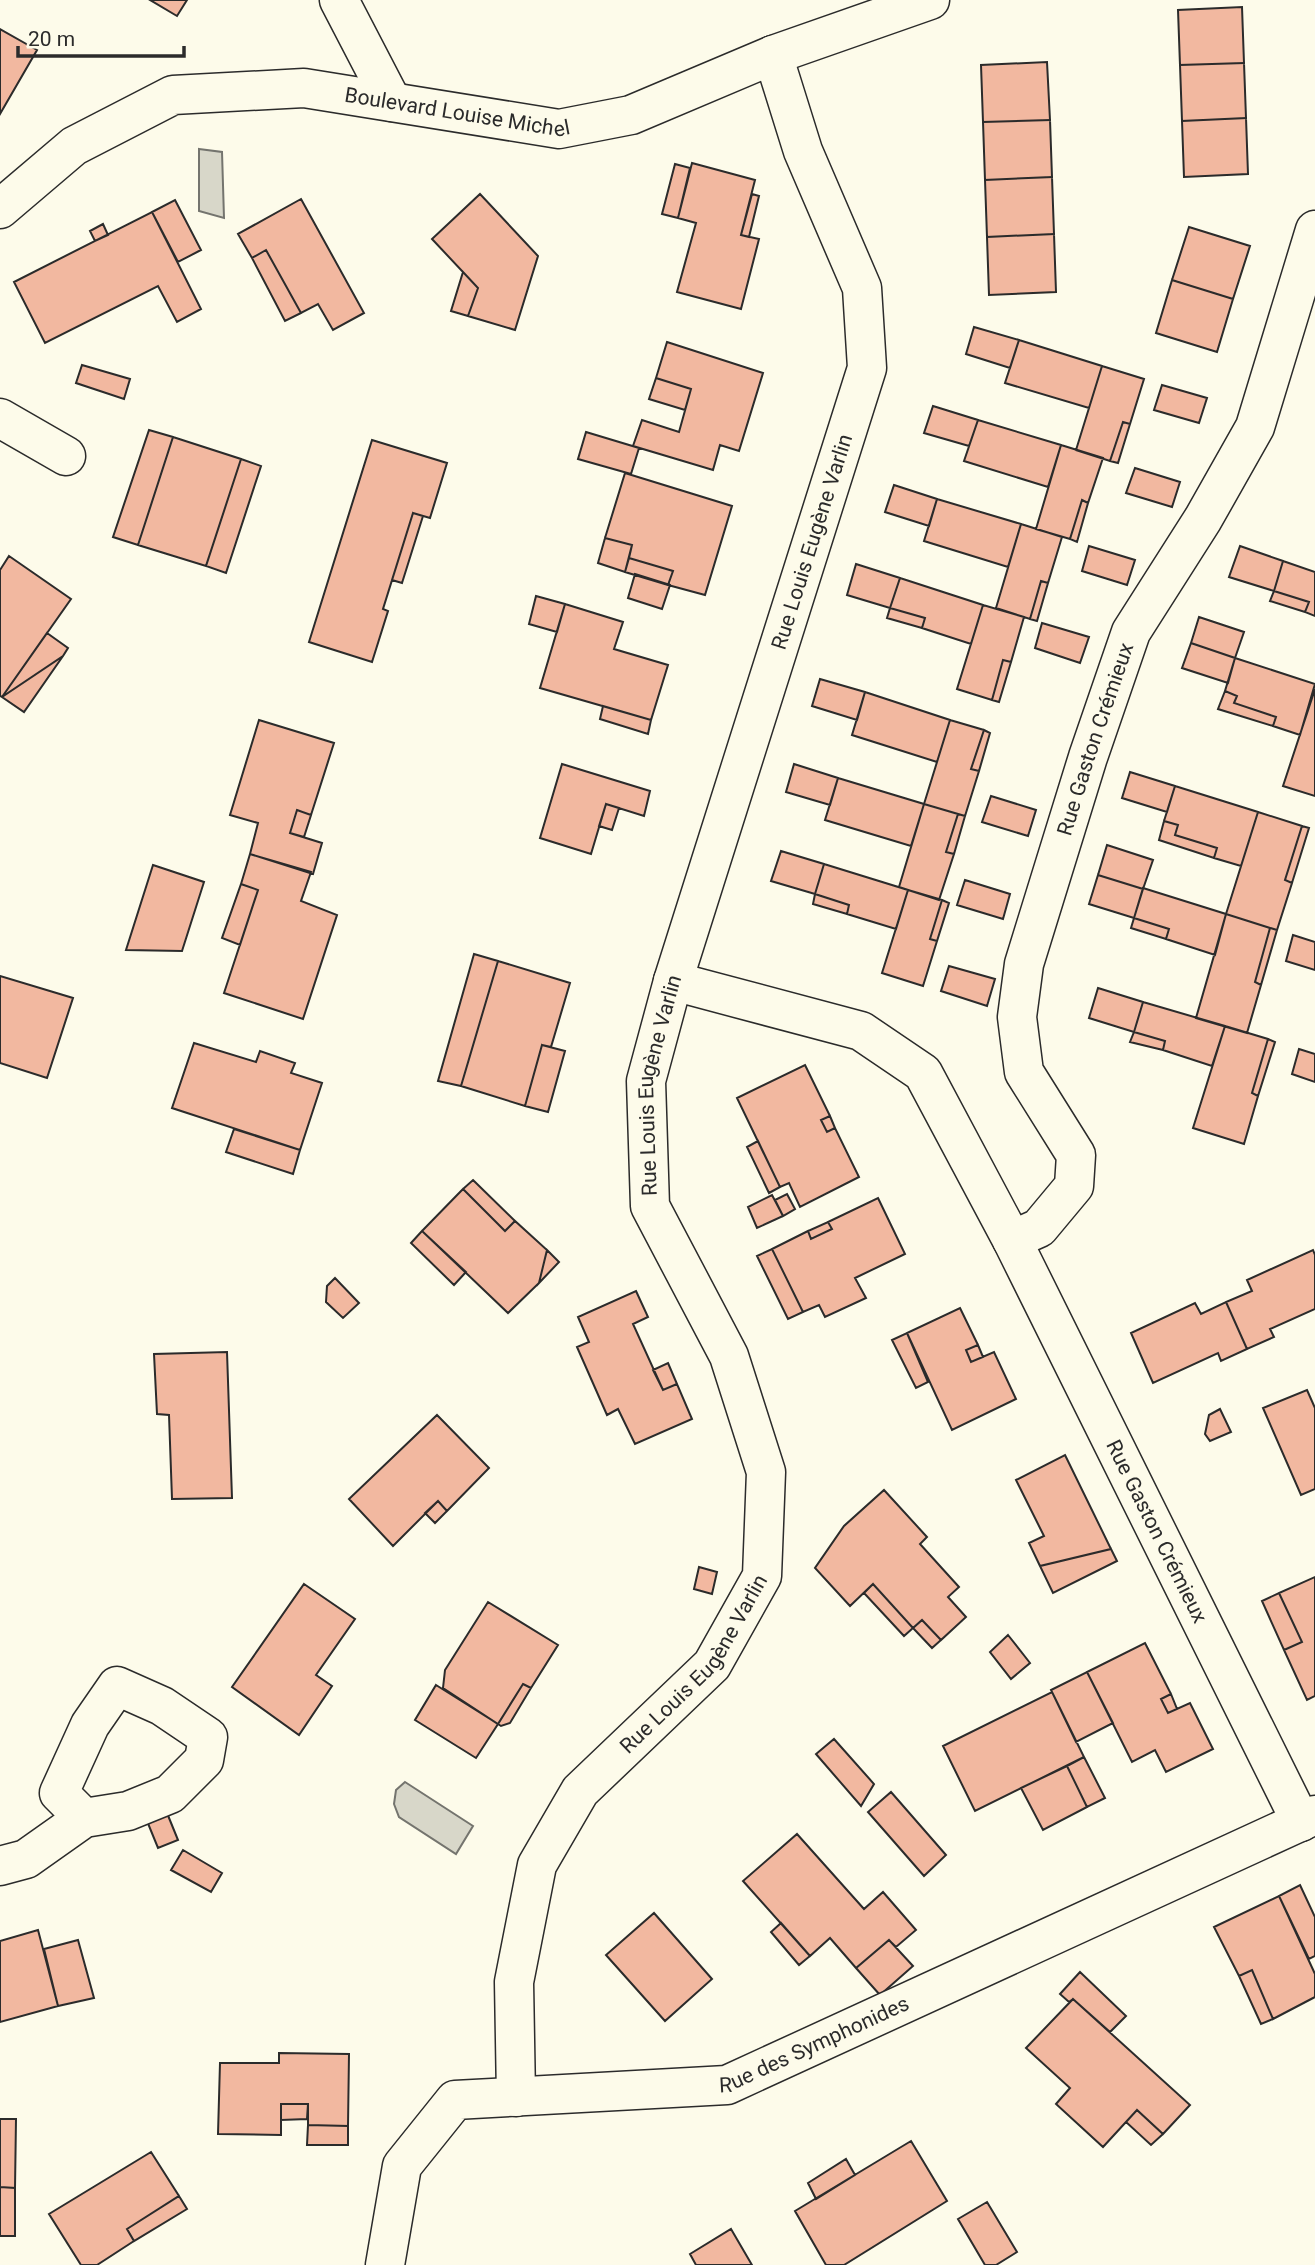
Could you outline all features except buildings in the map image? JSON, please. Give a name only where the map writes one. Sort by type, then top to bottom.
[{"type":"street","points":[[339,0],[392,102]]},
{"type":"street","name":"Boulevard Louise Michel","points":[[0,209],[74,146],[173,95],[304,88],[559,129],[631,115],[773,55],[930,0]]},
{"type":"street","name":"Rue Louis Eugène Varlin","points":[[516,2097],[514,1982],[537,1865],[580,1791],[712,1665],[762,1576],[766,1472],[729,1356],[650,1206],[646,1081],[673,981],[867,368],[862,288],[803,151],[773,55]]},
{"type":"street","name":"Rue Gaston Crémieux","points":[[1012,1240],[1039,1228],[1074,1186],[1076,1155],[1024,1072],[1017,1017],[1024,964],[1130,632],[1203,519],[1255,427],[1315,230]]},
{"type":"street","points":[[0,418],[66,456]]},
{"type":"street","name":"Rue Gaston Crémieux","points":[[673,981],[861,1031],[923,1073],[1012,1240],[1308,1819]]},
{"type":"street","points":[[0,1866],[26,1859],[84,1818]]},
{"type":"street","name":"Rue des Symphonides","points":[[385,2265],[402,2166],[455,2100],[727,2085],[1308,1819]]},
{"type":"shaded area","points":[[199,149],[222,152],[224,218],[199,211]]},
{"type":"shaded area","points":[[405,1782],[473,1826],[456,1854],[399,1817],[394,1804],[396,1790]]}]
